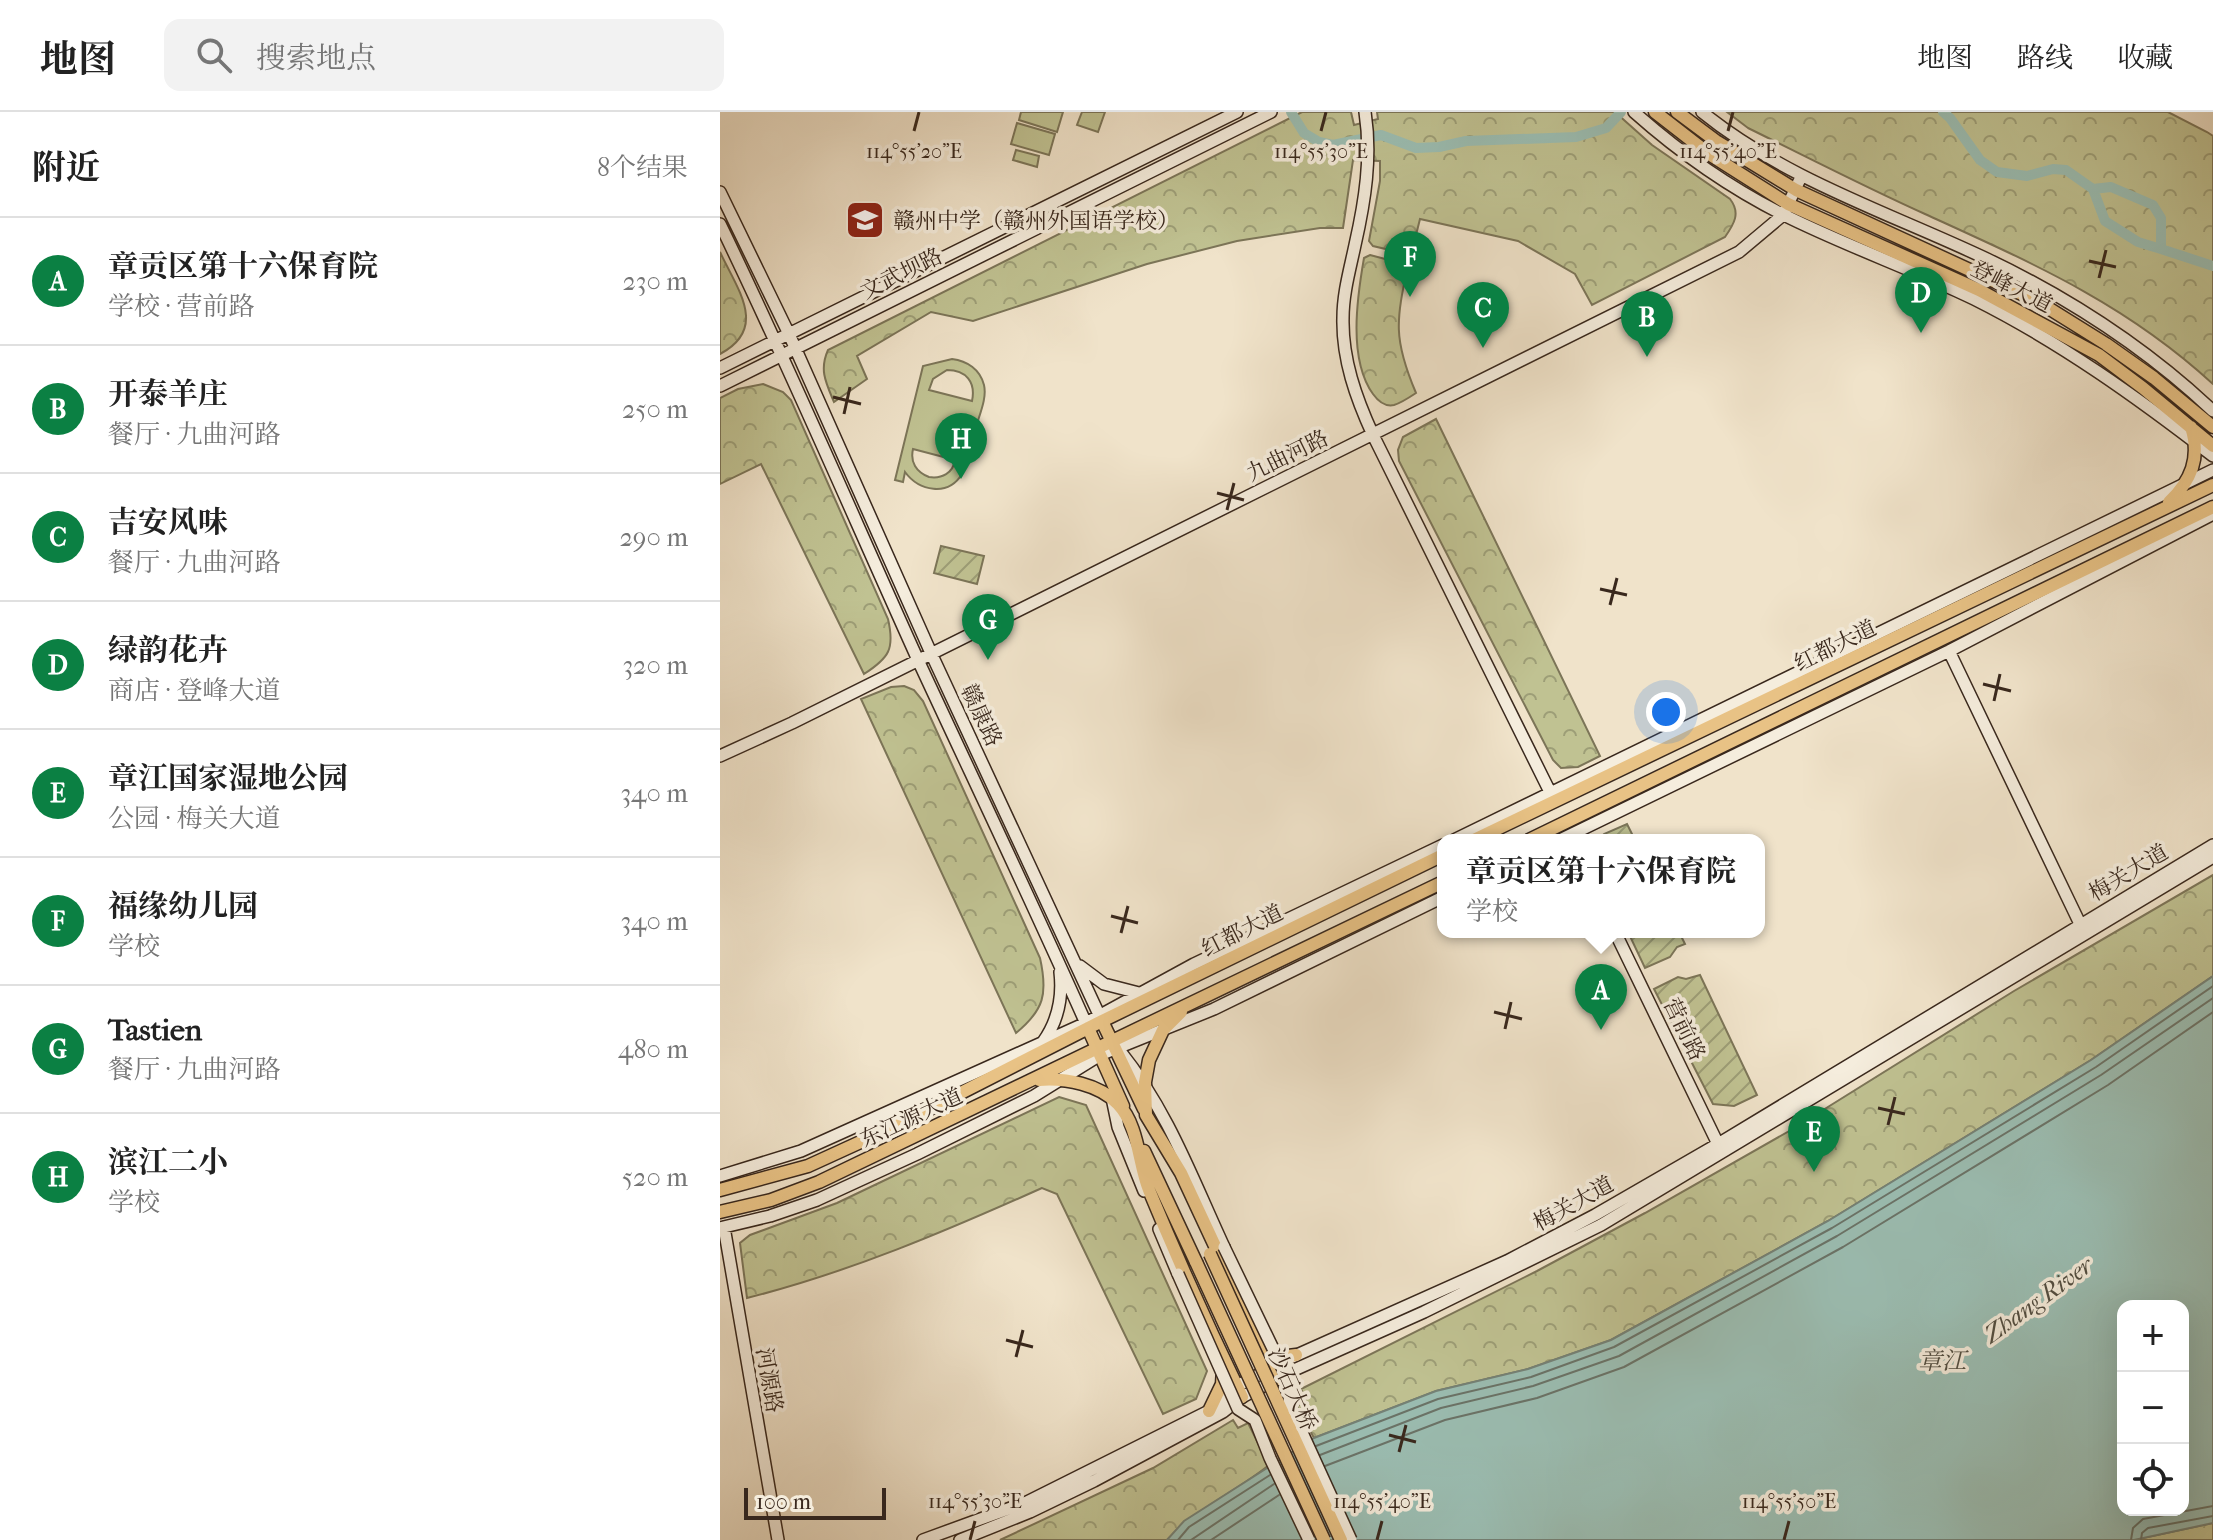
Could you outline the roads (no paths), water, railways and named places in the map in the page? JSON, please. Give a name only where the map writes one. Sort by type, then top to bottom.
[{"type":"main road","name":"登峰大道","points":[[1655,112],[1786,209],[1979,290],[2099,355],[2213,446]]},
{"type":"main road","name":"登峰大道","points":[[1677,112],[1716,141],[1796,190],[2037,301],[2118,352],[2213,427]]},
{"type":"main road","points":[[2199,416],[2213,420]]},
{"type":"main road","points":[[2161,510],[2188,481],[2194,466],[2195,442],[2191,427]]},
{"type":"main road","name":"红都大道","points":[[1486,834],[2213,485]]},
{"type":"main road","name":"红都大道","points":[[1541,834],[2185,522],[2211,515]]},
{"type":"main road","name":"红都大道","points":[[1100,1018],[1182,983],[1437,858]]},
{"type":"main road","name":"红都大道","points":[[1115,1045],[1437,885]]},
{"type":"main road","points":[[1197,1002],[1178,1014],[1152,1050],[1145,1082],[1146,1115],[1181,1173],[1274,1373]]},
{"type":"main road","name":"东江源大道","points":[[720,1190],[808,1166],[1021,1063],[1100,1018]]},
{"type":"main road","name":"赣康路","points":[[1100,1018],[1210,1254]]},
{"type":"main road","name":"赣康路","points":[[1087,1026],[1196,1262]]},
{"type":"main road","name":"东江源大道","points":[[720,1212],[771,1200],[819,1182],[1115,1045]]},
{"type":"main road","points":[[1028,1083],[1059,1080],[1092,1088],[1113,1100],[1129,1120],[1147,1186],[1239,1392]]},
{"type":"main road","name":"沙石大桥","points":[[1210,1254],[1341,1540]]},
{"type":"main road","name":"沙石大桥","points":[[1196,1262],[1324,1540]]},
{"type":"main road","points":[[1259,1342],[1275,1355],[1296,1355]]},
{"type":"main road","points":[[1209,1411],[1222,1384],[1221,1354]]},
{"type":"street","name":"文武坝路","points":[[720,368],[1237,112]]},
{"type":"street","name":"文武坝路","points":[[720,386],[1271,112]]},
{"type":"street","points":[[1365,112],[1368,167],[1343,319],[1351,381],[1373,435],[1551,794]]},
{"type":"street","points":[[1634,112],[1659,135],[1703,167],[1975,300],[2090,367],[2213,456]]},
{"type":"street","points":[[1702,112],[1726,132],[1801,177],[1988,260],[2045,290],[2137,348],[2213,411]]},
{"type":"street","name":"九曲河路","points":[[720,756],[1739,252],[1786,209],[1801,177]]},
{"type":"street","name":"赣康路","points":[[720,192],[789,334],[789,351],[919,660],[1087,1026]]},
{"type":"street","name":"赣康路","points":[[720,224],[776,339],[789,351],[1100,1018]]},
{"type":"street","points":[[1467,834],[2213,470]]},
{"type":"street","points":[[1576,834],[1949,651],[2211,515]]},
{"type":"street","points":[[1949,651],[2083,929]]},
{"type":"street","name":"梅关大道","points":[[923,1540],[1027,1502],[1209,1411],[1274,1373],[1438,1306],[1601,1225],[2083,929],[2213,845]]},
{"type":"street","points":[[1100,1018],[1194,964],[1437,848]]},
{"type":"street","name":"梅关大道","points":[[1274,1373],[1296,1355],[1507,1261],[1718,1144],[2083,929],[2213,857]]},
{"type":"street","points":[[1351,1540],[1289,1404],[1290,1384],[1160,1108],[1145,1082],[1115,1045],[1214,1009],[1437,900]]},
{"type":"street","name":"营前路","points":[[1618,938],[1718,1144]]},
{"type":"street","points":[[1021,1063],[1043,1042],[1055,1021],[1061,1001],[1057,955]]},
{"type":"street","points":[[1073,958],[1087,973],[1104,984],[1139,993],[1163,990],[1182,983]]},
{"type":"street","points":[[720,1176],[801,1151],[1043,1042],[1087,1026]]},
{"type":"street","points":[[722,1228],[817,1200],[1021,1103],[1099,1053],[1118,1127],[1178,1274],[1238,1409],[1255,1420],[1309,1540]]},
{"type":"street","name":"河源路","points":[[722,1228],[778,1540]]},
{"type":"street","name":"梅关大道","points":[[960,1540],[1030,1512],[1094,1481],[1223,1412],[1239,1392]]},
{"type":"water","name":"章江","points":[[2213,976],[2213,1523],[2134,1540],[1167,1540],[1184,1521],[1314,1438],[1436,1391],[1528,1369],[1611,1340],[1828,1221],[2091,1060]]},
{"type":"waterway","points":[[1291,112],[1304,133],[1319,142],[1333,145],[1381,135],[1416,148],[1466,141],[1576,137],[1606,128],[1621,112]]},
{"type":"waterway","points":[[1943,112],[1980,160],[1997,172],[2027,176],[2053,169],[2066,170],[2093,189],[2111,187],[2153,205],[2161,218],[2161,249],[2213,266]]},
{"type":"waterway","points":[[2093,189],[2105,221],[2138,242],[2161,249]]},
{"type":"place","name":"赣州中学（赣州外国语学校）","points":[[865,220]]},
{"type":"place","name":"福缘幼儿园","points":[[1410,297]]},
{"type":"place","name":"绿韵花卉","points":[[1921,333]]},
{"type":"place","name":"吉安风味","points":[[1483,348]]},
{"type":"place","name":"开泰羊庄","points":[[1647,357]]},
{"type":"place","name":"滨江二小","points":[[961,479]]},
{"type":"place","name":"Tastien","points":[[988,660]]},
{"type":"place","name":"章贡区第十六保育院","points":[[1601,1030]]},
{"type":"place","name":"章江国家湿地公园","points":[[1814,1172]]},
{"type":"water label","name":"Zhang River","points":[[2038,1300]]}]
